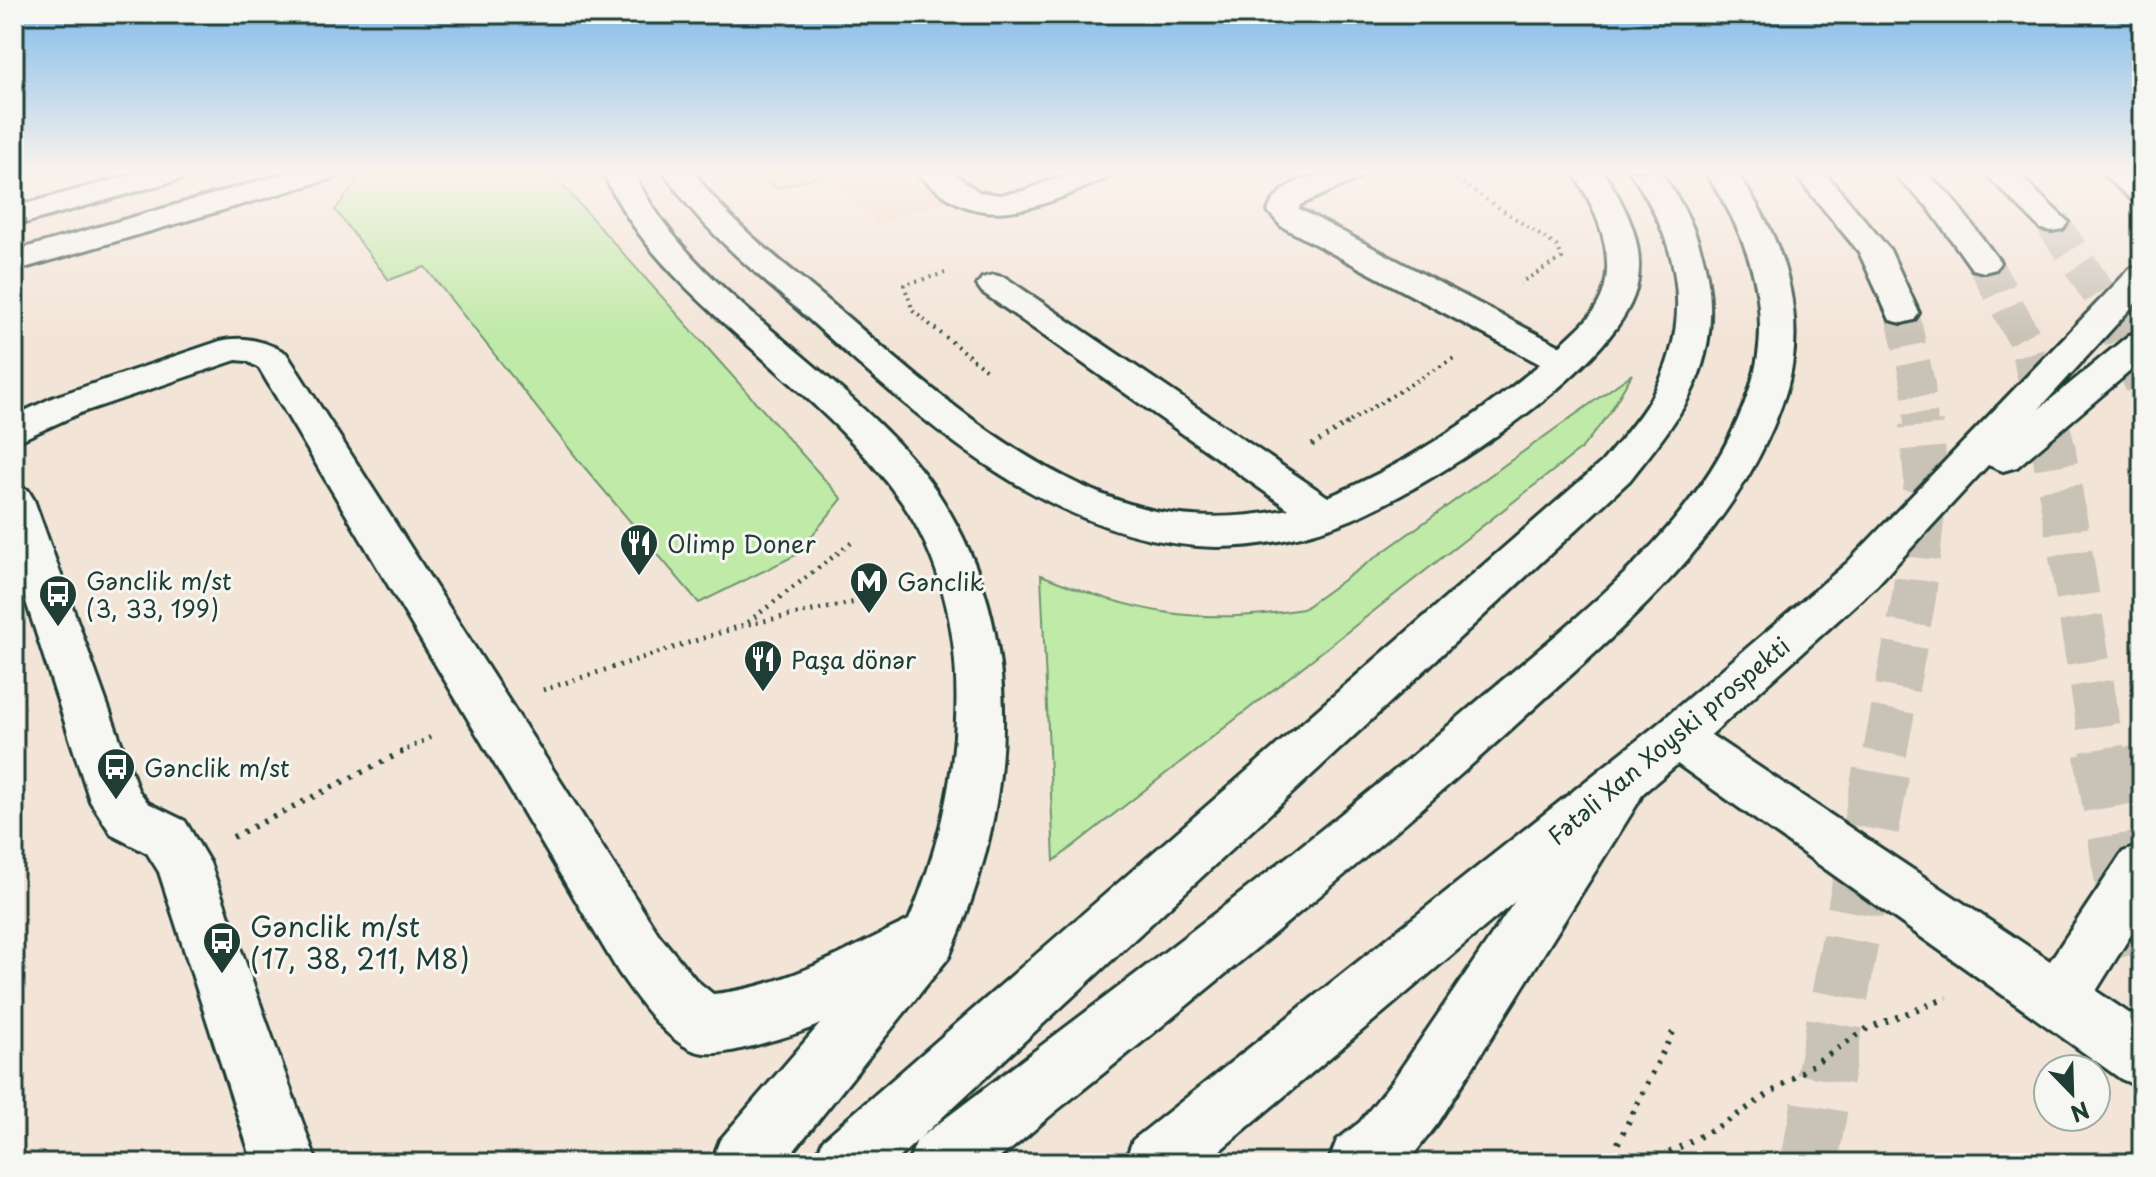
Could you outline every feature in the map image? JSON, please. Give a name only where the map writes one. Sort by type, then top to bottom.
[{"type":"street","points":[[14,261],[132,227]]},
{"type":"street","points":[[647,227],[688,272],[849,417],[888,457],[921,499],[943,540],[972,625],[981,687],[973,794],[961,861],[948,900],[929,938],[743,1163]]},
{"type":"street","points":[[725,227],[848,336],[1009,463],[1050,486],[1118,515],[1173,528],[1215,532],[1258,528],[1324,514],[1377,492],[1521,399],[1565,363],[1605,319],[1615,303],[1624,267],[1616,227]]},
{"type":"street","points":[[1307,227],[1565,363]]},
{"type":"street","points":[[846,1163],[1616,471],[1647,432],[1675,387],[1688,352],[1694,314],[1687,245],[1681,227]]},
{"type":"street","points":[[940,1163],[1343,848],[1599,622],[1707,511],[1742,453],[1764,402],[1778,348],[1774,291],[1753,227]]},
{"type":"street","points":[[1854,227],[1874,250],[1902,313]]},
{"type":"street","points":[[1958,227],[1984,262]]},
{"type":"street","name":"Fətəli Xan Xoyski prospekti","points":[[1156,1163],[1676,737],[1862,574],[2142,276]]},
{"type":"street","points":[[994,285],[1324,514]]},
{"type":"street","points":[[1862,574],[2142,343]]},
{"type":"street","points":[[14,431],[67,405],[196,360],[233,349],[256,351],[273,361],[639,954],[675,1000],[704,1024],[742,1020],[795,1006],[929,938]]},
{"type":"street","points":[[14,500],[116,801],[130,819],[166,837],[183,863],[285,1163]]},
{"type":"street","points":[[1676,737],[2142,1058]]},
{"type":"street","points":[[1360,1163],[1382,1144],[1416,1101],[1629,775]]},
{"type":"street","points":[[2058,999],[2142,869]]},
{"type":"path","points":[[1302,451],[1498,331],[1471,313],[1562,258],[1558,247],[1528,227]]},
{"type":"path","points":[[948,272],[904,285],[913,311],[989,372]]},
{"type":"path","points":[[744,625],[851,543]]},
{"type":"path","points":[[488,708],[744,625],[866,600]]},
{"type":"path","points":[[1650,1163],[1725,1123],[1868,1028],[1951,996]]},
{"type":"path","points":[[1608,1163],[1675,1028]]},
{"type":"green space","points":[[348,227],[600,227],[842,499],[796,555],[699,603],[580,462],[425,267],[389,280]]},
{"type":"green space","points":[[1632,374],[1609,414],[1581,449],[1054,861],[1041,575],[1109,599],[1169,613],[1232,616],[1303,609]]},
{"type":"tunnel","points":[[2055,227],[2103,300],[2142,385]]},
{"type":"tunnel","points":[[1984,262],[2025,340],[2047,425]]},
{"type":"tunnel","points":[[1902,313],[1918,384],[1921,425]]},
{"type":"tunnel","points":[[1885,753],[1914,597],[1926,481],[1921,423]]},
{"type":"tunnel","points":[[2047,423],[2103,753]]},
{"type":"tunnel","points":[[1809,1163],[1885,751]]},
{"type":"tunnel","points":[[2102,751],[2125,890],[2142,952]]},
{"type":"place","name":"Olimp Doner","points":[[639,577]]},
{"type":"place","name":"Gənclik","points":[[869,615]]},
{"type":"place","name":"Gənclik m/st (3, 33, 199)","points":[[58,628]]},
{"type":"place","name":"Paşa dönər","points":[[763,693]]},
{"type":"place","name":"Gənclik m/st","points":[[116,801]]},
{"type":"place","name":"Gənclik m/st (17, 38, 211, M8)","points":[[222,975]]}]
